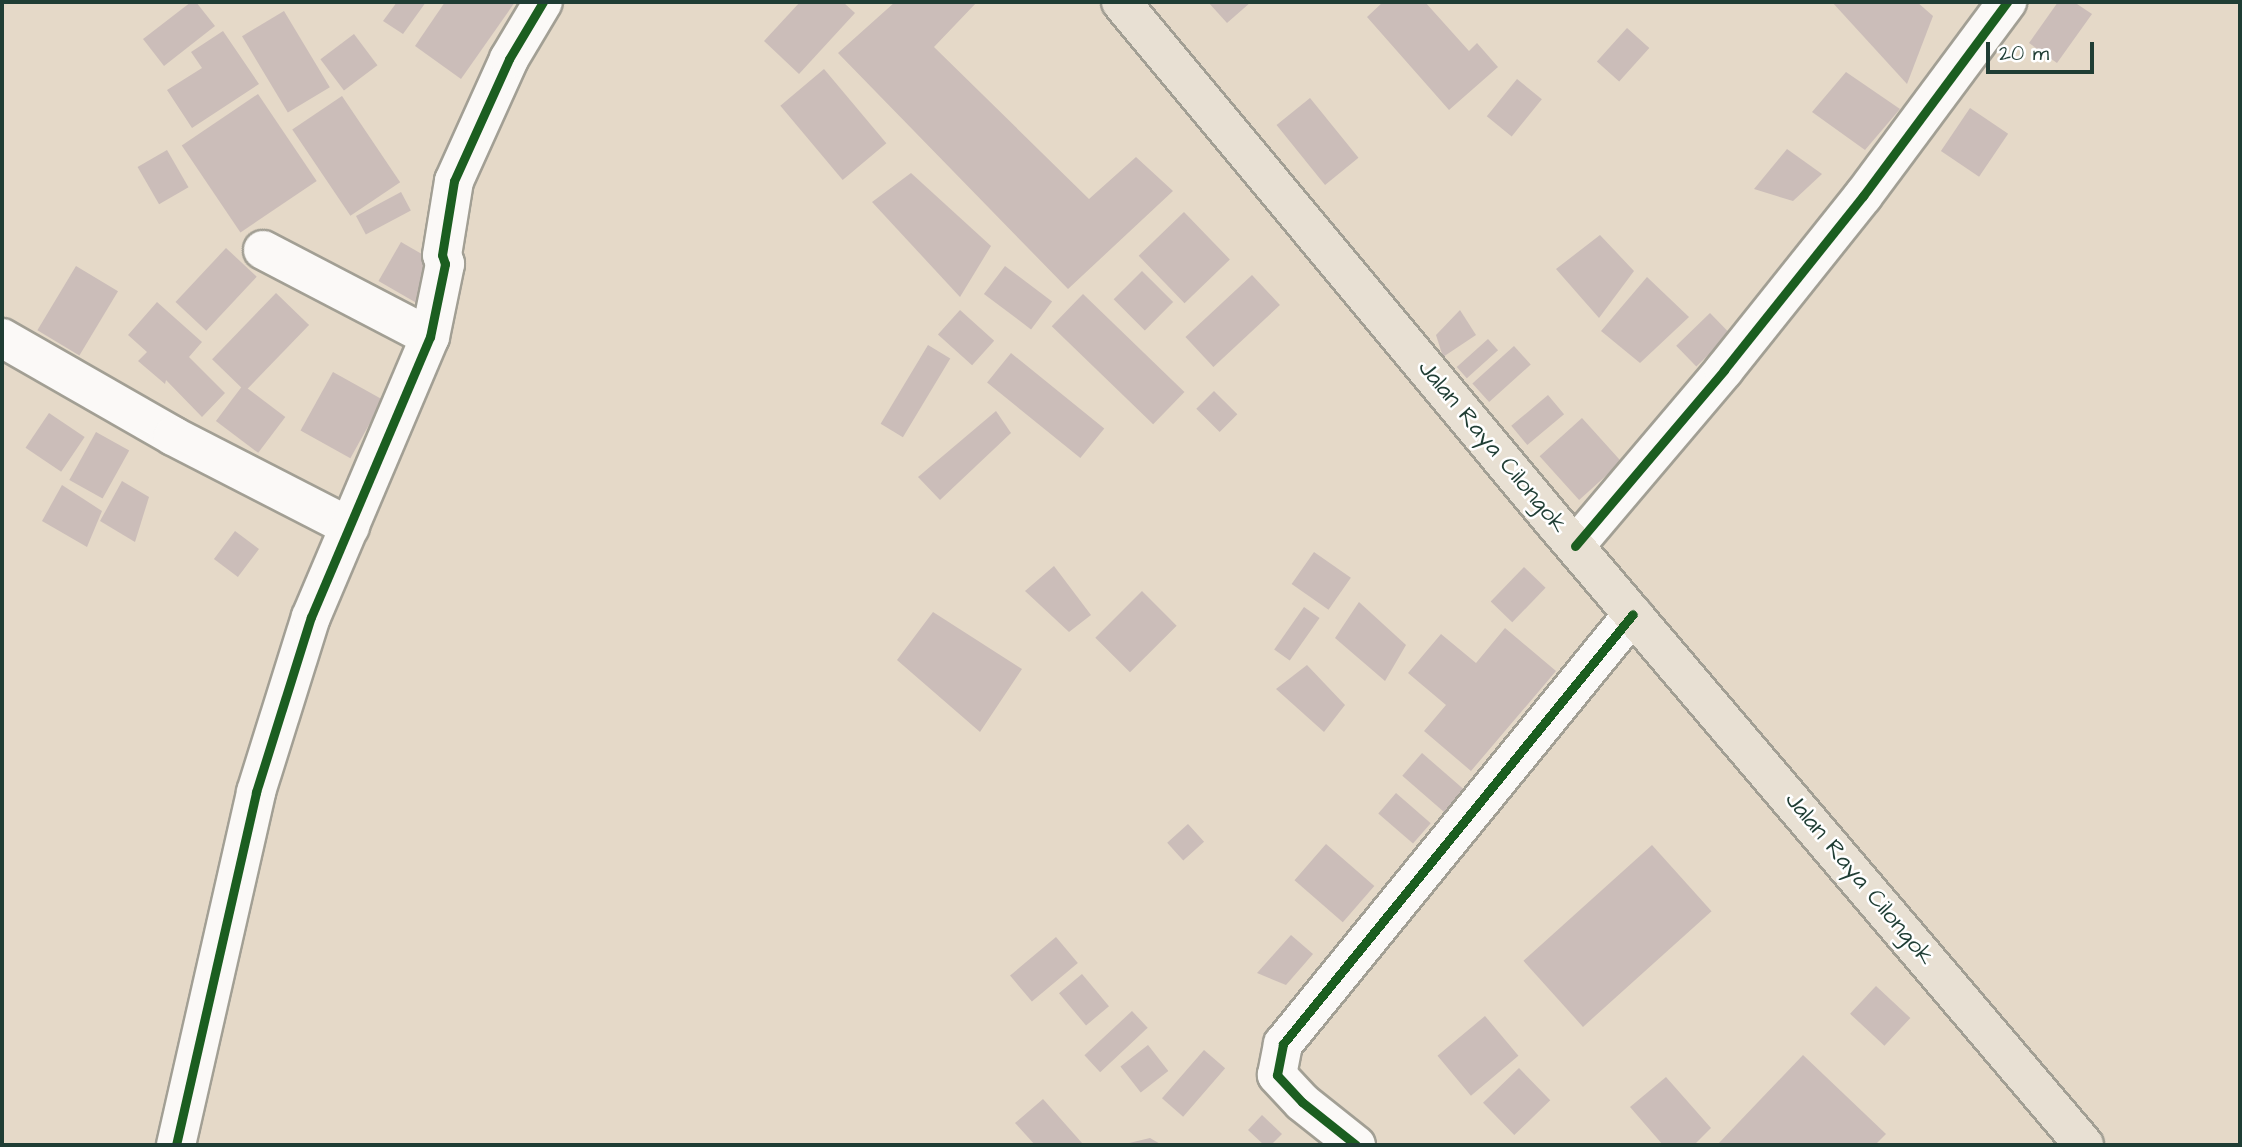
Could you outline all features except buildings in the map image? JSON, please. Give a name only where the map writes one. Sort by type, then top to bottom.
[{"type":"highway","name":"Jalan Raya Cilongok","points":[[1121,2],[1575,546],[2084,1145]]},
{"type":"street","points":[[176,1145],[256,792],[311,617],[430,337],[445,264],[442,255],[454,181],[509,59],[543,2]]},
{"type":"street","points":[[1575,546],[1724,370],[1863,196],[2007,2]]},
{"type":"street","points":[[262,250],[430,337]]},
{"type":"street","points":[[3,344],[350,527]]},
{"type":"street","points":[[1356,1145],[1302,1102],[1277,1075],[1283,1044],[1633,614]]},
{"type":"cycle path","points":[[176,1145],[256,792],[311,617],[430,337],[445,264],[442,255],[454,181],[509,59],[543,2]]},
{"type":"cycle path","points":[[1575,546],[1724,370],[1863,196],[2007,2]]},
{"type":"cycle path","points":[[1356,1145],[1302,1102],[1277,1075],[1283,1044],[1633,614]]}]
